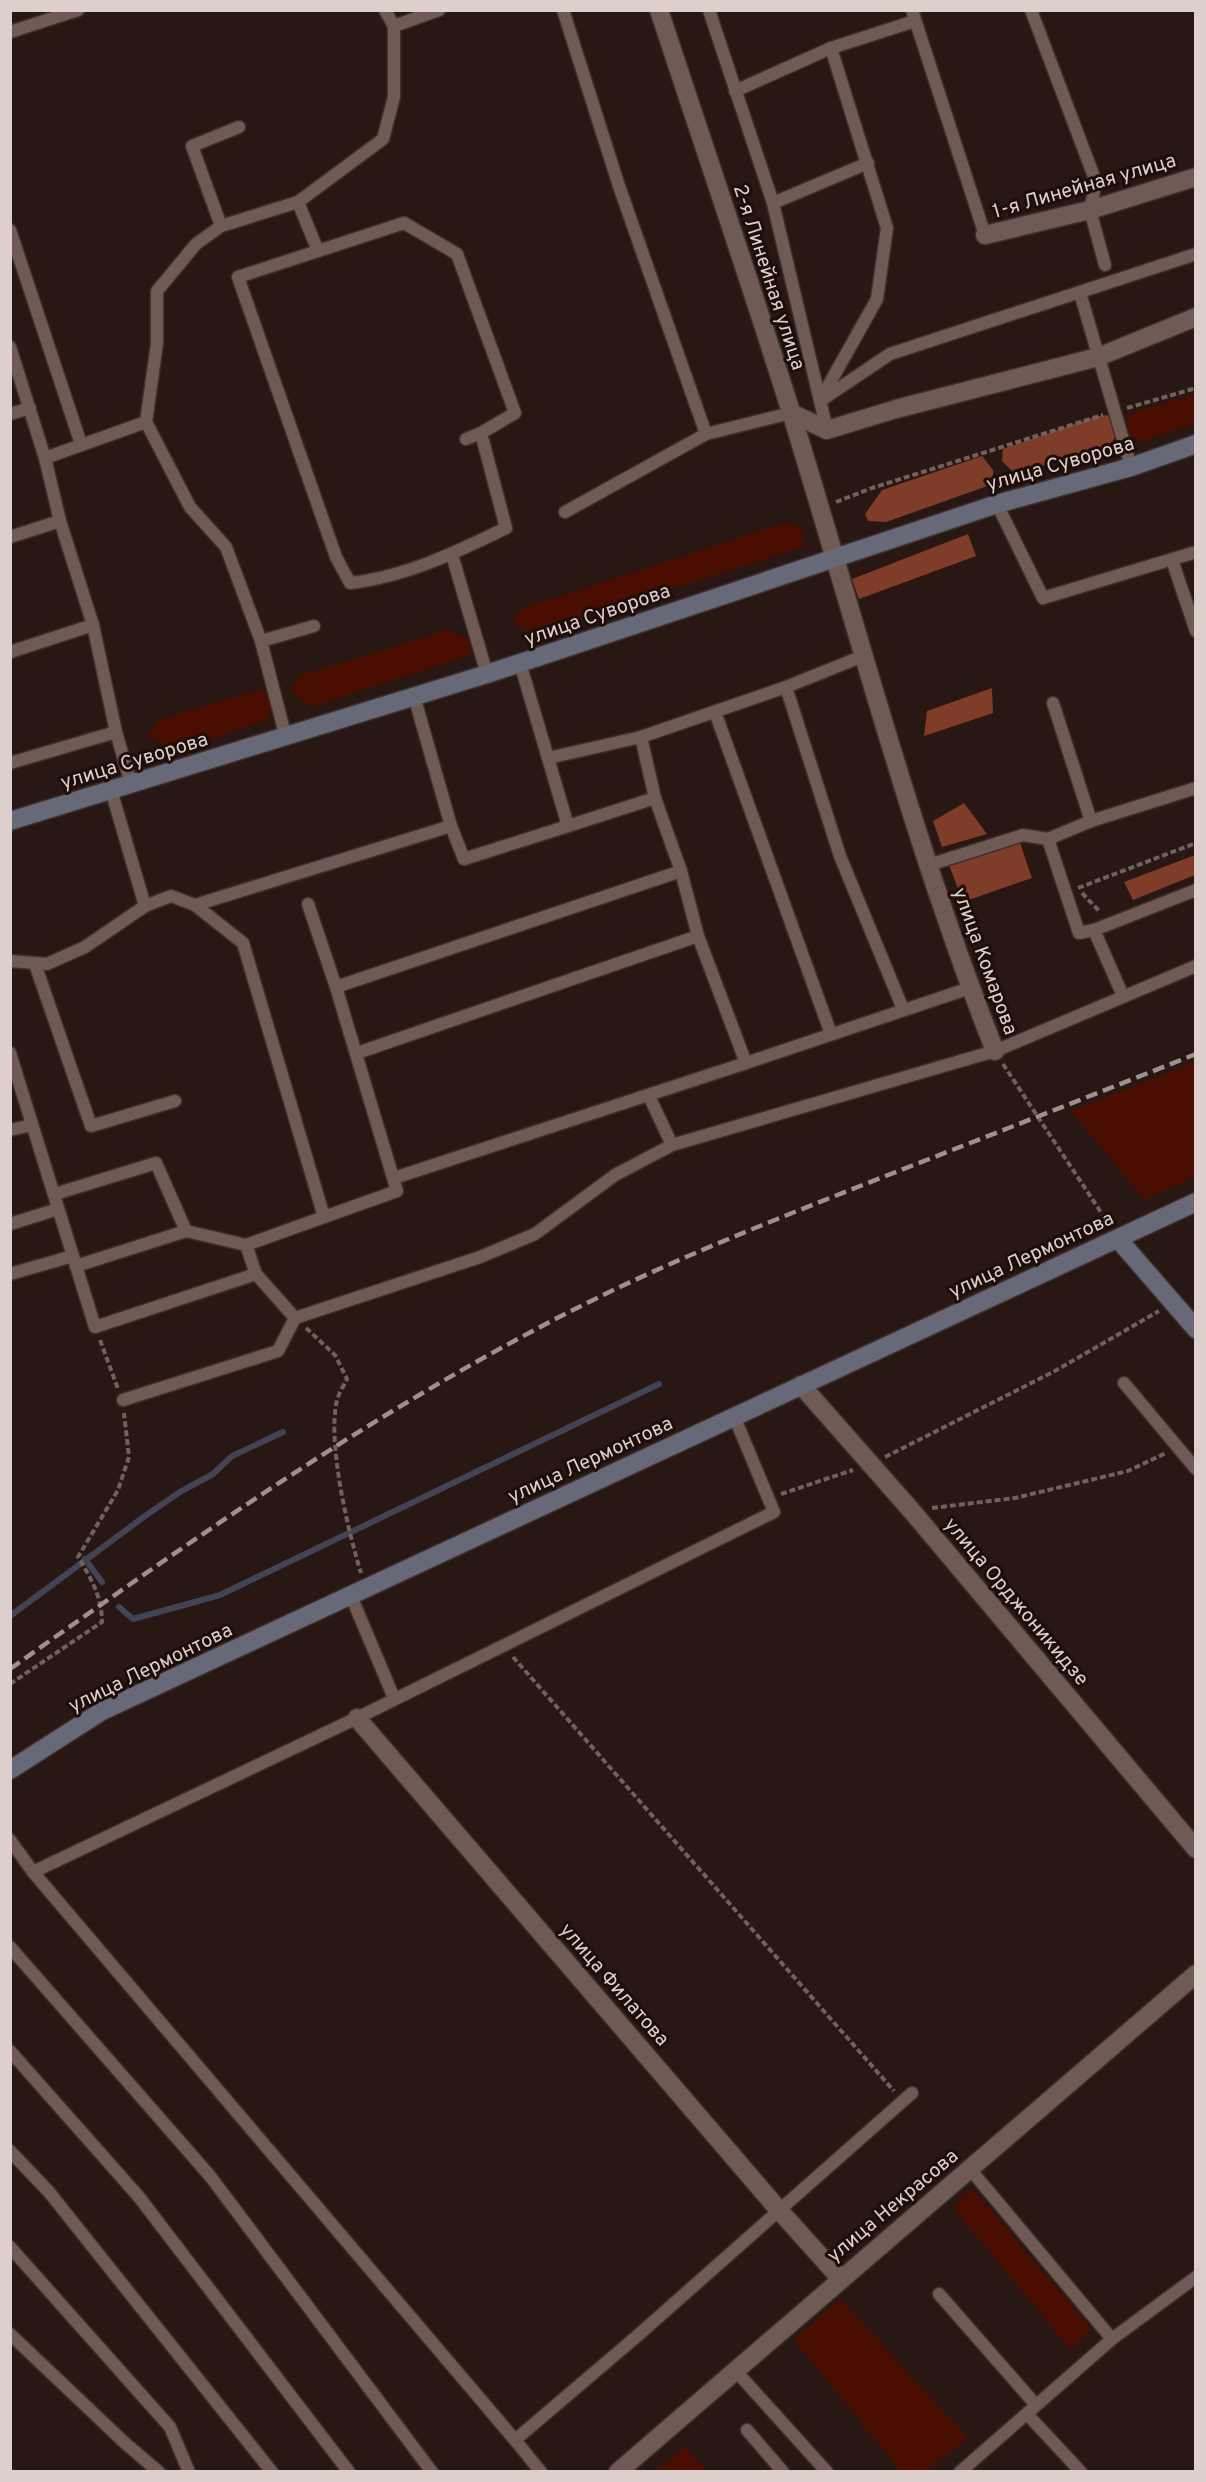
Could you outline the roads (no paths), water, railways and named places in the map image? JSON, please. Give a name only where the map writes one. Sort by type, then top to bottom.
[{"type":"main road","name":"улица Суворова","points":[[10,821],[286,738],[487,674],[997,504],[1131,467],[1196,444]]},
{"type":"main road","name":"улица Лермонтова","points":[[10,1770],[102,1711],[1196,1202]]},
{"type":"main road","points":[[1118,1239],[1194,1326]]},
{"type":"street","name":"2-я Линейная улица","points":[[659,10],[791,413],[833,558]]},
{"type":"street","name":"1-я Линейная улица","points":[[986,236],[1090,210],[1196,177]]},
{"type":"street","points":[[791,413],[827,430],[896,409],[1098,357],[1196,317]]},
{"type":"street","name":"улица Комарова","points":[[833,558],[929,865],[970,987],[995,1051]]},
{"type":"street","name":"улица Орджоникидзе","points":[[801,1385],[911,1510],[1196,1849]]},
{"type":"street","name":"улица Филатова","points":[[357,1718],[778,2209],[840,2278]]},
{"type":"street","name":"улица Некрасова","points":[[618,2472],[840,2278],[1196,1974]]},
{"type":"lane","points":[[10,32],[78,10]]},
{"type":"lane","points":[[286,738],[261,641],[226,547],[190,507],[146,422],[157,343],[157,291],[196,244],[221,226],[297,202],[383,139],[394,97],[394,26],[386,10]]},
{"type":"lane","points":[[394,26],[439,10]]},
{"type":"lane","points":[[563,10],[619,186],[706,434]]},
{"type":"lane","points":[[709,10],[773,203],[827,430]]},
{"type":"lane","points":[[1031,10],[1096,182],[1090,210],[1105,266]]},
{"type":"lane","points":[[735,91],[831,48],[913,16],[986,236]]},
{"type":"lane","points":[[820,401],[877,299],[887,228],[831,48]]},
{"type":"lane","points":[[221,226],[192,146],[239,127]]},
{"type":"lane","points":[[773,203],[868,163]]},
{"type":"lane","points":[[297,202],[318,251]]},
{"type":"lane","points":[[465,439],[481,433],[515,413],[456,254],[404,223],[238,277],[336,557],[350,583],[372,580],[453,555],[506,528],[481,433]]},
{"type":"lane","points":[[10,230],[81,444]]},
{"type":"lane","points":[[820,401],[890,354],[1196,254]]},
{"type":"lane","points":[[1080,293],[1131,467]]},
{"type":"lane","points":[[10,347],[45,458],[60,521],[93,625],[116,732],[131,784]]},
{"type":"lane","points":[[10,414],[30,408]]},
{"type":"lane","points":[[565,512],[706,434],[791,413]]},
{"type":"lane","points":[[45,458],[146,422]]},
{"type":"lane","points":[[997,504],[1043,598],[1196,552]]},
{"type":"lane","points":[[10,537],[60,521]]},
{"type":"lane","points":[[453,555],[487,674]]},
{"type":"lane","points":[[1172,560],[1196,631]]},
{"type":"lane","points":[[10,652],[93,625]]},
{"type":"lane","points":[[261,641],[315,626]]},
{"type":"lane","points":[[548,758],[641,737],[786,687],[863,656]]},
{"type":"lane","points":[[519,663],[568,826]]},
{"type":"lane","points":[[786,687],[840,856],[903,1009]]},
{"type":"lane","points":[[414,696],[451,826],[464,859],[655,798]]},
{"type":"lane","points":[[1053,703],[1091,821]]},
{"type":"lane","points":[[715,712],[831,1034]]},
{"type":"lane","points":[[10,764],[116,732]]},
{"type":"lane","points":[[641,737],[655,798],[681,871],[698,936],[746,1063]]},
{"type":"lane","points":[[929,865],[1023,835],[1048,839],[1091,821],[1196,788]]},
{"type":"lane","points":[[111,790],[145,906]]},
{"type":"lane","points":[[195,905],[451,826]]},
{"type":"lane","points":[[1048,839],[1072,891],[1079,933],[1094,930],[1196,890]]},
{"type":"lane","points":[[336,987],[681,871]]},
{"type":"lane","points":[[10,961],[47,964],[85,947],[145,906],[171,896],[195,905],[243,943],[324,1217]]},
{"type":"lane","points":[[10,1274],[74,1261],[186,1231],[246,1245],[397,1191],[357,1053],[308,904]]},
{"type":"lane","points":[[1094,930],[1123,996]]},
{"type":"lane","points":[[357,1053],[698,936]]},
{"type":"lane","points":[[35,964],[91,1126],[175,1101]]},
{"type":"lane","points":[[123,1400],[279,1351],[295,1318],[480,1257],[535,1234],[615,1175],[672,1145],[995,1051],[1196,966]]},
{"type":"lane","points":[[394,1178],[649,1096],[970,987]]},
{"type":"lane","points":[[10,1053],[56,1194],[58,1209],[95,1327],[256,1274]]},
{"type":"lane","points":[[649,1096],[672,1145]]},
{"type":"lane","points":[[10,1130],[32,1125]]},
{"type":"lane","points":[[56,1194],[156,1163],[186,1231]]},
{"type":"lane","points":[[10,1224],[58,1209]]},
{"type":"lane","points":[[246,1245],[256,1274],[295,1318]]},
{"type":"lane","points":[[1124,1383],[1196,1469]]},
{"type":"lane","points":[[33,1872],[357,1718],[774,1512],[734,1416]]},
{"type":"lane","points":[[351,1596],[394,1698]]},
{"type":"lane","points":[[10,1840],[33,1872],[541,2472]]},
{"type":"lane","points":[[10,1947],[210,2176],[432,2472]]},
{"type":"lane","points":[[10,2051],[139,2197],[349,2472]]},
{"type":"lane","points":[[515,2440],[908,2097]]},
{"type":"lane","points":[[10,2151],[49,2192],[272,2472]]},
{"type":"lane","points":[[970,2169],[1112,2339]]},
{"type":"lane","points":[[10,2247],[170,2427],[189,2472]]},
{"type":"lane","points":[[960,2472],[1112,2339],[1196,2277]]},
{"type":"lane","points":[[939,2294],[1036,2405]]},
{"type":"lane","points":[[10,2334],[126,2444],[159,2472]]},
{"type":"lane","points":[[735,2370],[827,2472]]},
{"type":"lane","points":[[1027,2414],[1081,2472]]},
{"type":"lane","points":[[747,2430],[783,2472]]},
{"type":"waterway","points":[[119,1607],[133,1619],[220,1595],[659,1384]]},
{"type":"waterway","points":[[10,1616],[145,1516],[180,1492],[213,1474],[232,1456],[283,1432]]},
{"type":"waterway","points":[[85,1559],[102,1582]]},
{"type":"railway","points":[[10,1669],[216,1525],[355,1434],[499,1349],[573,1310],[729,1239],[1196,1054]]}]
